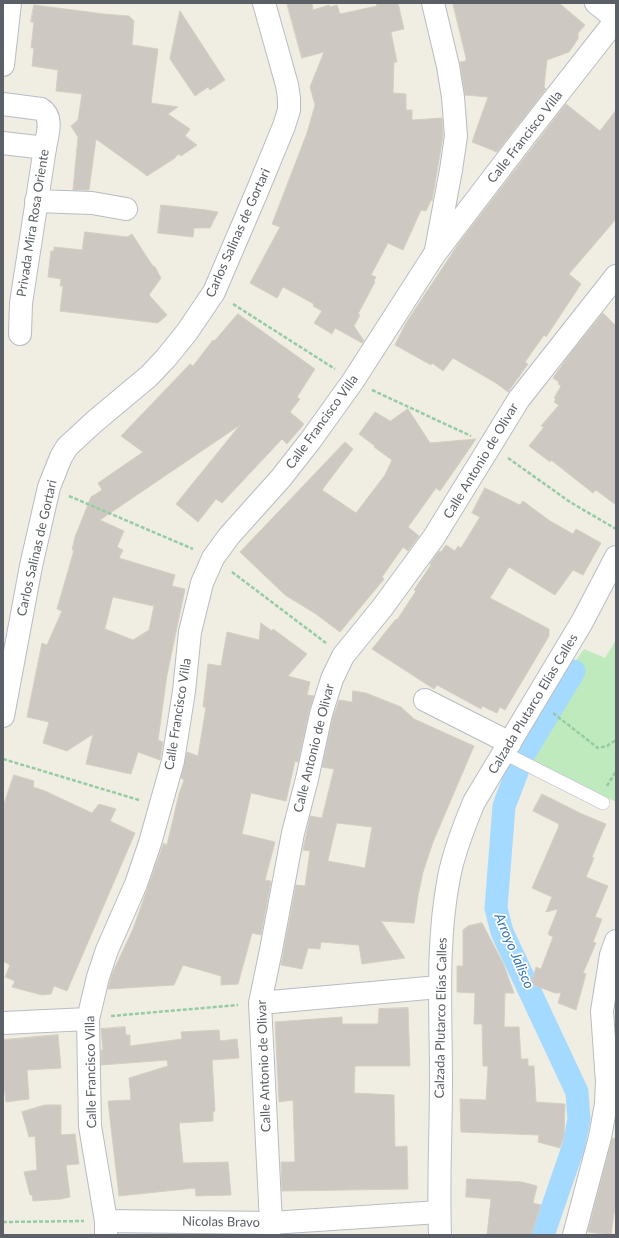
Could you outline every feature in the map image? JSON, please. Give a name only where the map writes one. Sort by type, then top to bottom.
[{"type":"street","points":[[3,65],[10,3]]},
{"type":"street","name":"Carlos Salinas de Gortari","points":[[3,716],[31,566],[49,487],[61,457],[67,448],[94,422],[148,376],[166,358],[187,332],[214,292],[284,126],[289,98],[287,85],[264,3]]},
{"type":"street","name":"Calle Francisco Villa","points":[[433,3],[448,66],[453,97],[456,136],[451,170],[434,255]]},
{"type":"street","points":[[596,3],[616,19]]},
{"type":"street","name":"Calle Francisco Villa","points":[[106,1228],[90,1126],[88,1019],[98,977],[107,950],[136,884],[150,843],[173,761],[184,691],[190,632],[202,583],[214,558],[229,536],[277,483],[310,441],[361,368],[434,255],[616,19]]},
{"type":"street","name":"Privada Mira Rosa Oriente","points":[[3,104],[40,109],[45,114],[49,124],[21,303],[20,334]]},
{"type":"street","points":[[3,143],[45,148]]},
{"type":"street","points":[[36,201],[92,203],[126,209]]},
{"type":"street","name":"Calle Antonio de Olivar","points":[[269,1229],[260,1003],[292,833],[307,779],[321,714],[332,679],[343,656],[382,608],[434,537],[519,398],[616,276]]},
{"type":"street","name":"Calzada Plutarco Elías Calles","points":[[440,1235],[439,987],[441,945],[449,876],[462,833],[474,802],[509,752],[536,700],[582,622],[616,557]]},
{"type":"street","points":[[425,700],[509,752]]},
{"type":"street","points":[[574,1235],[600,1137],[606,1104],[611,955],[616,941]]},
{"type":"street","points":[[260,1003],[439,987]]},
{"type":"street","points":[[3,1023],[88,1019]]},
{"type":"street","name":"Nicolas Bravo","points":[[106,1228],[269,1229],[439,1212]]},
{"type":"lane","points":[[509,752],[536,770],[603,803]]},
{"type":"path","points":[[490,445],[570,502],[616,529]]},
{"type":"path","points":[[536,700],[598,748],[607,746],[616,740]]},
{"type":"path","points":[[3,758],[160,807]]},
{"type":"path","points":[[88,1019],[260,1003]]},
{"type":"path","points":[[3,1222],[106,1228]]},
{"type":"green space","points":[[616,640],[616,802],[526,757],[580,674],[572,666],[584,649],[605,658]]},
{"type":"building","points":[[287,3],[312,3],[313,10],[329,5],[330,7],[337,5],[340,14],[377,6],[376,3],[398,3],[404,29],[391,32],[397,62],[394,62],[393,93],[406,94],[406,110],[412,110],[412,120],[442,118],[443,136],[432,201],[431,200],[426,211],[421,210],[403,250],[388,243],[371,275],[376,277],[375,282],[358,314],[360,315],[354,326],[364,341],[362,343],[335,328],[332,334],[314,323],[322,311],[313,306],[314,304],[283,287],[277,298],[250,283],[280,227],[272,224],[307,133],[315,105],[310,87],[324,52],[302,58]]},
{"type":"building","points":[[453,3],[559,3],[585,25],[578,33],[578,39],[569,52],[547,60],[544,87],[546,89],[497,152],[472,142],[488,97],[465,95],[460,62],[466,61],[466,58]]},
{"type":"building","points":[[34,5],[129,16],[134,21],[132,45],[158,49],[151,103],[178,107],[168,114],[190,129],[185,136],[197,145],[181,156],[178,154],[175,158],[147,176],[96,139],[89,190],[73,190],[78,137],[71,126],[78,120],[82,94],[56,91],[58,70],[32,66],[34,48],[31,48],[34,22],[31,22]]},
{"type":"building","points":[[180,11],[225,80],[210,90],[208,87],[195,96],[170,59]]},
{"type":"building","points":[[566,104],[600,131],[616,110],[616,219],[569,274],[581,284],[546,337],[544,335],[525,362],[528,364],[508,392],[496,383],[453,358],[443,371],[432,363],[431,365],[395,345],[406,323],[459,243]]},
{"type":"building","points":[[161,205],[218,212],[210,228],[194,228],[193,237],[158,233]]},
{"type":"building","points":[[85,232],[127,237],[132,234],[161,278],[149,295],[167,315],[158,323],[60,311],[63,286],[60,286],[61,279],[48,277],[51,251],[54,251],[54,247],[82,250]]},
{"type":"building","points":[[603,313],[616,326],[616,505],[596,490],[593,493],[551,460],[550,462],[529,446],[544,427],[541,426],[559,405],[554,402],[556,399],[554,398],[561,386],[558,384],[559,382],[553,378]]},
{"type":"building","points":[[238,314],[315,369],[297,397],[300,399],[290,412],[304,424],[287,444],[282,439],[222,503],[216,499],[198,522],[176,504],[240,425],[100,520],[124,531],[117,547],[123,550],[119,558],[175,575],[172,586],[185,589],[167,675],[158,740],[163,742],[160,760],[138,752],[131,774],[86,764],[93,734],[67,751],[43,743],[49,722],[27,717],[42,643],[47,645],[62,611],[57,609],[74,550],[72,550],[75,537],[91,497],[102,490],[98,483],[143,452],[121,436],[190,364],[193,366],[213,340],[214,341]],"holes":[[[113,597],[154,606],[149,630],[133,640],[105,629]]]},
{"type":"building","points":[[408,409],[430,443],[476,439],[440,491],[436,488],[408,527],[419,536],[408,551],[403,547],[382,577],[384,579],[340,632],[316,614],[285,595],[240,552],[345,442],[353,449],[322,490],[356,513],[385,475],[392,460],[359,434],[375,412],[390,421]]},
{"type":"building","points":[[485,488],[520,505],[523,501],[550,521],[573,534],[576,529],[601,543],[583,575],[573,570],[555,595],[509,567],[490,598],[549,629],[549,636],[505,710],[500,707],[497,713],[482,706],[481,709],[437,685],[434,689],[372,649],[396,619],[397,620],[439,551],[441,552],[446,545],[455,551],[458,546],[461,548],[480,517],[472,513]]},
{"type":"building","points":[[261,623],[272,631],[273,629],[307,654],[288,676],[310,682],[307,695],[314,696],[309,711],[298,762],[295,761],[286,801],[251,793],[242,834],[275,842],[265,880],[271,881],[261,935],[252,933],[238,984],[221,985],[221,976],[183,965],[174,985],[108,989],[112,974],[133,929],[163,843],[167,845],[179,794],[184,780],[181,778],[187,752],[198,756],[206,707],[203,707],[208,664],[221,666],[227,632],[259,640]]},
{"type":"building","points":[[353,691],[366,693],[401,707],[414,719],[474,746],[433,842],[423,872],[414,923],[381,921],[405,958],[362,964],[359,945],[321,942],[320,949],[308,948],[302,969],[281,965],[296,885],[305,886],[310,851],[303,850],[310,816],[322,818],[334,769],[322,767],[333,717],[339,700],[352,702]],"holes":[[[337,823],[372,827],[365,868],[328,861]]]},
{"type":"building","points":[[14,775],[34,781],[33,787],[92,813],[99,804],[116,809],[110,821],[135,833],[67,991],[54,986],[51,994],[42,995],[12,987],[15,981],[5,977],[10,965],[3,961],[3,807]]},
{"type":"building","points":[[542,794],[606,824],[592,857],[594,858],[586,877],[608,886],[595,917],[602,919],[593,942],[596,943],[583,973],[586,974],[576,1010],[558,1003],[561,993],[555,993],[531,984],[536,967],[541,969],[553,937],[548,934],[558,909],[546,912],[552,897],[532,888],[559,826],[559,824],[533,811]]},
{"type":"building","points":[[482,923],[503,963],[514,993],[505,993],[504,1027],[519,1027],[521,1059],[528,1059],[528,1066],[534,1066],[536,1102],[565,1104],[564,1135],[560,1148],[538,1142],[539,1135],[461,1132],[460,1099],[486,1100],[488,1066],[483,1066],[482,1024],[474,1024],[475,993],[457,992],[457,966],[463,966],[463,930],[468,926]]},
{"type":"building","points":[[408,1008],[410,1066],[355,1066],[354,1093],[394,1095],[395,1147],[407,1146],[408,1189],[282,1191],[281,1162],[295,1162],[293,1100],[279,1102],[275,1022],[342,1017],[342,1024],[378,1024],[379,1009]]},
{"type":"building","points":[[125,1027],[126,1035],[130,1035],[130,1046],[182,1039],[181,1032],[219,1030],[220,1041],[237,1039],[239,1058],[212,1060],[215,1111],[213,1112],[213,1121],[179,1123],[183,1163],[228,1162],[231,1195],[196,1196],[195,1188],[119,1196],[108,1101],[131,1100],[129,1078],[168,1066],[167,1060],[101,1065],[101,1050],[103,1050],[101,1029]]},
{"type":"building","points":[[58,1035],[61,1068],[27,1070],[29,1099],[6,1102],[3,1076],[3,1040]]},
{"type":"building","points":[[45,1105],[61,1105],[61,1135],[75,1134],[79,1164],[66,1165],[70,1197],[33,1201],[24,1172],[37,1170],[35,1136],[29,1137],[22,1112]]},
{"type":"building","points":[[612,1138],[616,1139],[616,1200],[611,1235],[588,1232]]},
{"type":"building","points":[[467,1179],[522,1182],[537,1186],[533,1203],[541,1205],[531,1235],[487,1235],[491,1199],[466,1197]]},
{"type":"waterway","name":"Arroyo Jalisco","points":[[543,1235],[573,1148],[579,1120],[577,1092],[502,932],[496,908],[504,806],[524,754],[574,671]]}]
